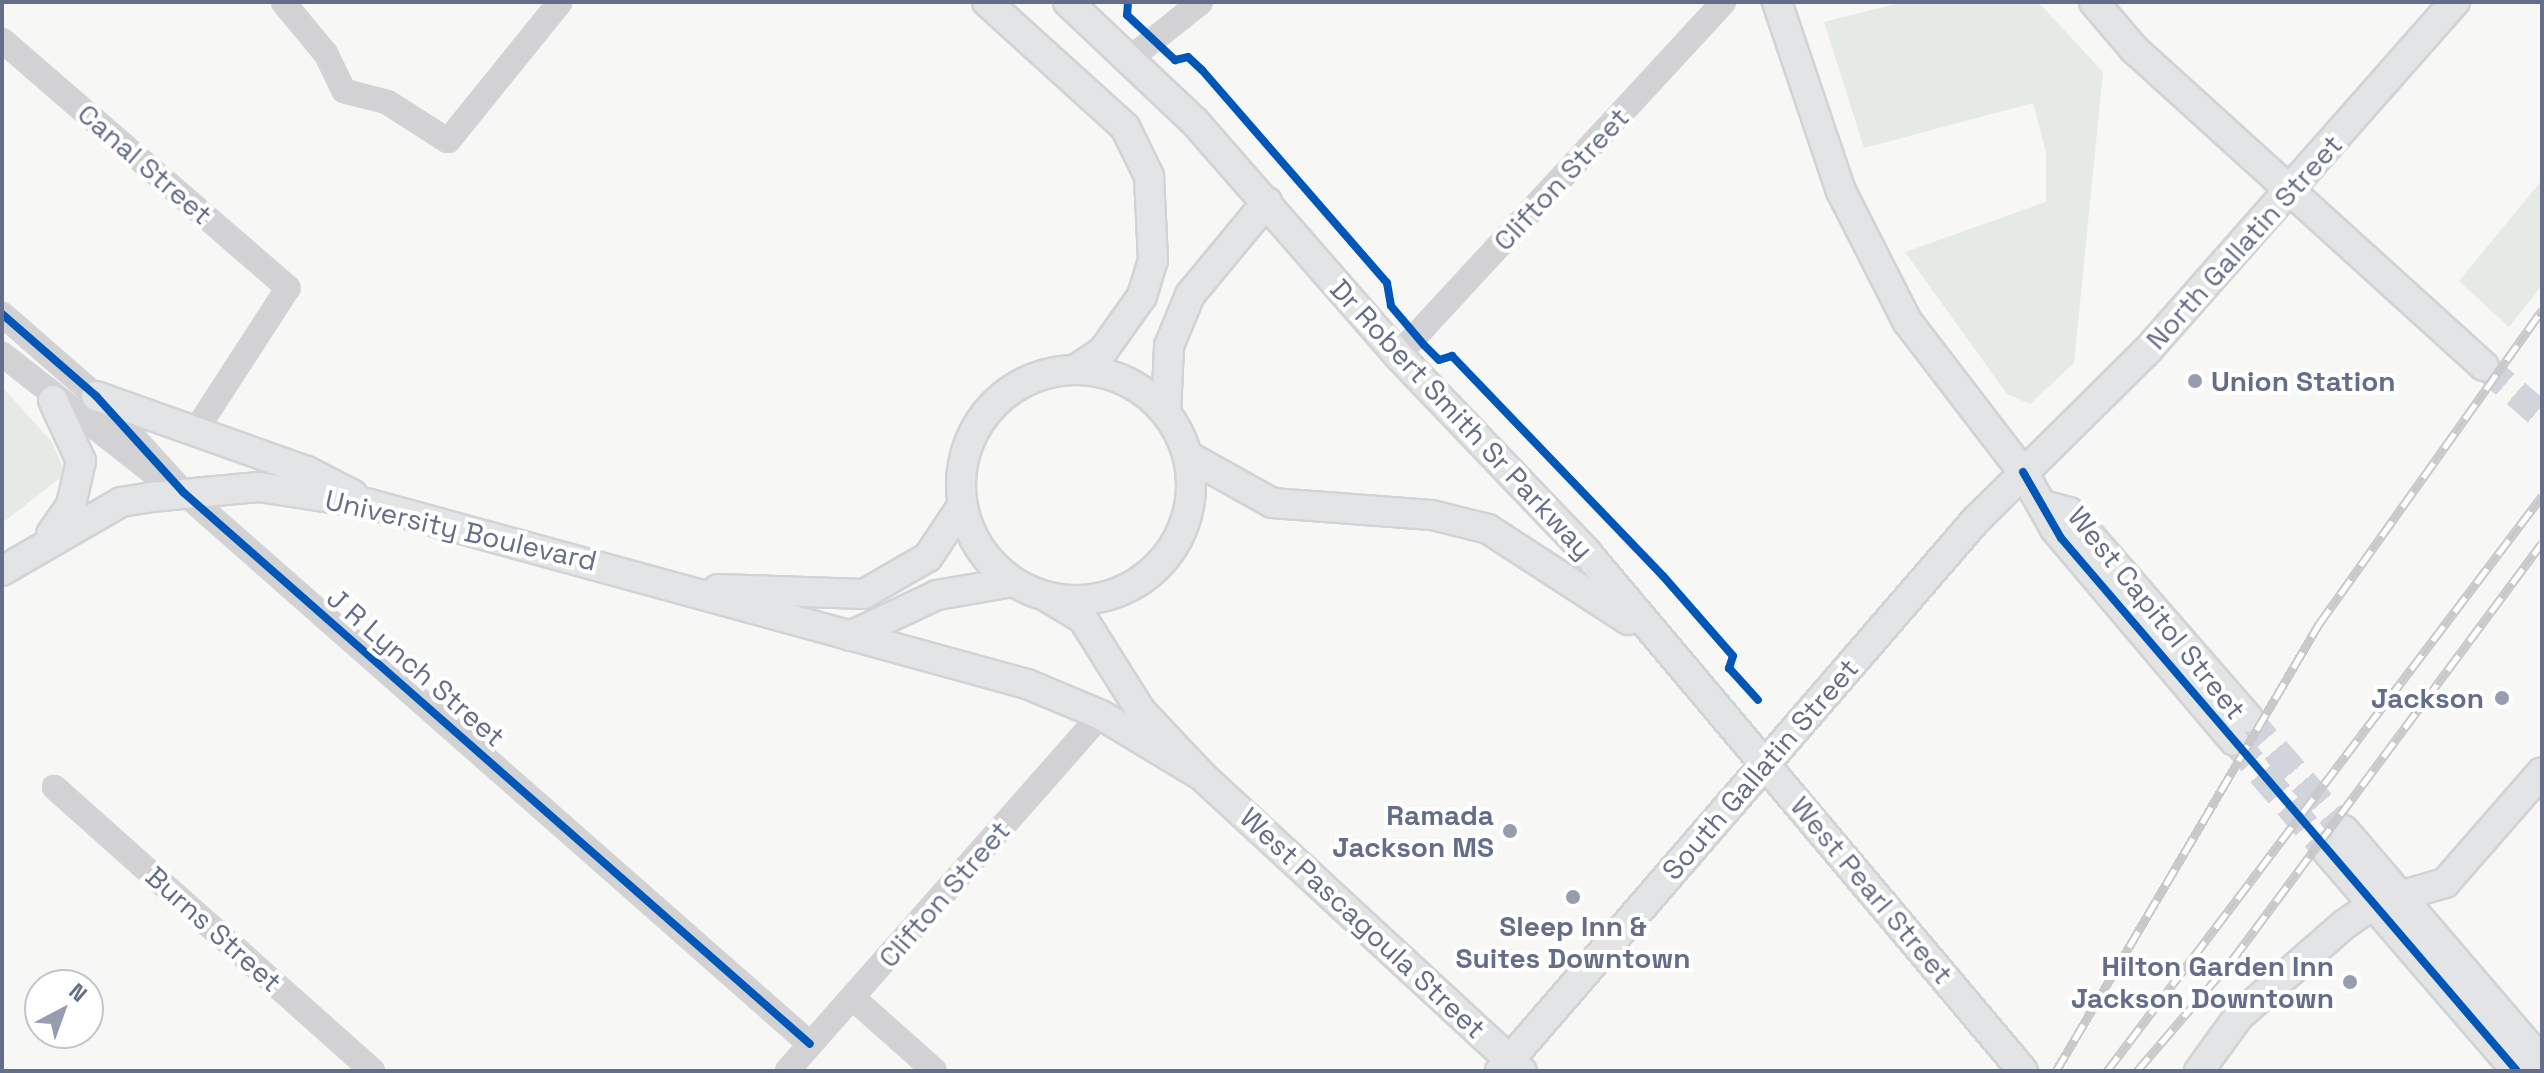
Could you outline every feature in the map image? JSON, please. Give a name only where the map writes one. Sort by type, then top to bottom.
[{"type":"main road","points":[[987,2],[1125,127],[1149,176],[1153,260],[1142,296],[1103,351],[1075,370],[1022,383],[993,405],[963,462],[962,506],[992,564],[1012,582],[1046,597],[1114,595],[1153,572],[1182,532],[1190,504],[1188,456],[1166,413],[1114,377],[1075,370]]},
{"type":"main road","name":"Dr Robert Smith Sr Parkway","points":[[1068,2],[1132,57],[1267,202],[1398,355],[1586,552],[1654,639]]},
{"type":"main road","name":"West Capitol Street","points":[[1777,2],[1841,191],[1907,321],[2023,472],[2047,506],[2055,529],[2241,730]]},
{"type":"main road","points":[[2094,2],[2134,49],[2484,366]]},
{"type":"main road","name":"North Gallatin Street","points":[[2023,472],[2291,193],[2455,2]]},
{"type":"main road","points":[[1166,413],[1169,346],[1190,295],[1267,202]]},
{"type":"main road","points":[[96,396],[307,471],[370,504]]},
{"type":"main road","points":[[49,538],[71,505],[81,461],[53,400]]},
{"type":"main road","points":[[1188,456],[1216,478],[1272,503],[1432,515],[1488,529],[1554,566],[1654,639]]},
{"type":"main road","name":"South Gallatin Street","points":[[1511,1067],[1765,762],[2023,472]]},
{"type":"main road","name":"University Boulevard","points":[[2,571],[49,538],[121,502],[183,492],[259,487],[370,504],[698,588],[784,621],[850,636]]},
{"type":"main road","name":"University Boulevard","points":[[698,588],[864,594],[928,557],[962,506]]},
{"type":"main road","points":[[850,636],[937,595],[1012,582]]},
{"type":"main road","name":"West Pascagoula Street","points":[[1046,597],[1083,619],[1141,711],[1202,776],[1511,1067]]},
{"type":"main road","name":"West Pascagoula Street","points":[[850,636],[1027,684],[1101,715],[1202,776]]},
{"type":"main road","name":"West Pearl Street","points":[[1654,639],[1765,762],[2023,1071]]},
{"type":"main road","points":[[2199,1071],[2239,1016],[2375,903],[2445,883],[2542,772]]},
{"type":"main road","points":[[2517,1071],[2375,903],[2336,840],[2404,897],[2542,1062]]},
{"type":"street","points":[[283,2],[326,54],[344,91],[387,102],[448,141],[560,2]]},
{"type":"street","points":[[1132,57],[1201,2]]},
{"type":"street","name":"Clifton Street","points":[[1398,355],[1724,2]]},
{"type":"street","name":"Canal Street","points":[[2,40],[288,288],[196,430]]},
{"type":"street","name":"J R Lynch Street","points":[[2,314],[96,396],[183,492]]},
{"type":"street","name":"J R Lynch Street","points":[[2,354],[53,400],[183,492],[810,1044]]},
{"type":"street","name":"Clifton Street","points":[[787,1071],[854,999],[1101,715]]},
{"type":"street","name":"Burns Street","points":[[54,787],[373,1071]]},
{"type":"street","points":[[854,999],[935,1071]]},
{"type":"shaded area","points":[[1903,2],[2038,2],[2103,72],[2074,363],[2030,404],[2007,394],[1905,252],[2046,202],[2046,152],[2033,103],[1864,148],[1824,22]]},
{"type":"shaded area","points":[[2542,180],[2542,285],[2509,327],[2459,281]]},
{"type":"shaded area","points":[[2,387],[52,442],[63,468],[60,478],[2,523]]},
{"type":"tunnel","points":[[2484,366],[2542,416]]},
{"type":"tunnel","points":[[2248,718],[2344,830]]},
{"type":"tunnel","points":[[2234,741],[2327,851]]},
{"type":"railway","points":[[2056,1071],[2319,624],[2542,310]]},
{"type":"railway","points":[[2107,1071],[2542,496]]},
{"type":"railway","points":[[2137,1071],[2233,959],[2542,543]]},
{"type":"cycle path","points":[[1128,2],[1127,15],[1175,60],[1188,57],[1202,70],[1387,283],[1391,306],[1424,345],[1439,360],[1452,356],[1663,576],[1733,656],[1729,668],[1758,700]]},
{"type":"cycle path","points":[[2,314],[96,396],[183,492],[810,1044]]},
{"type":"cycle path","points":[[2023,472],[2061,538],[2517,1071]]},
{"type":"place","name":"Union Station","points":[[2195,381]]},
{"type":"place","name":"Jackson","points":[[2502,698]]},
{"type":"place","name":"Ramada Jackson MS","points":[[1510,831]]},
{"type":"place","name":"Sleep Inn & Suites Downtown","points":[[1573,897]]},
{"type":"place","name":"Hilton Garden Inn Jackson Downtown","points":[[2350,982]]}]
